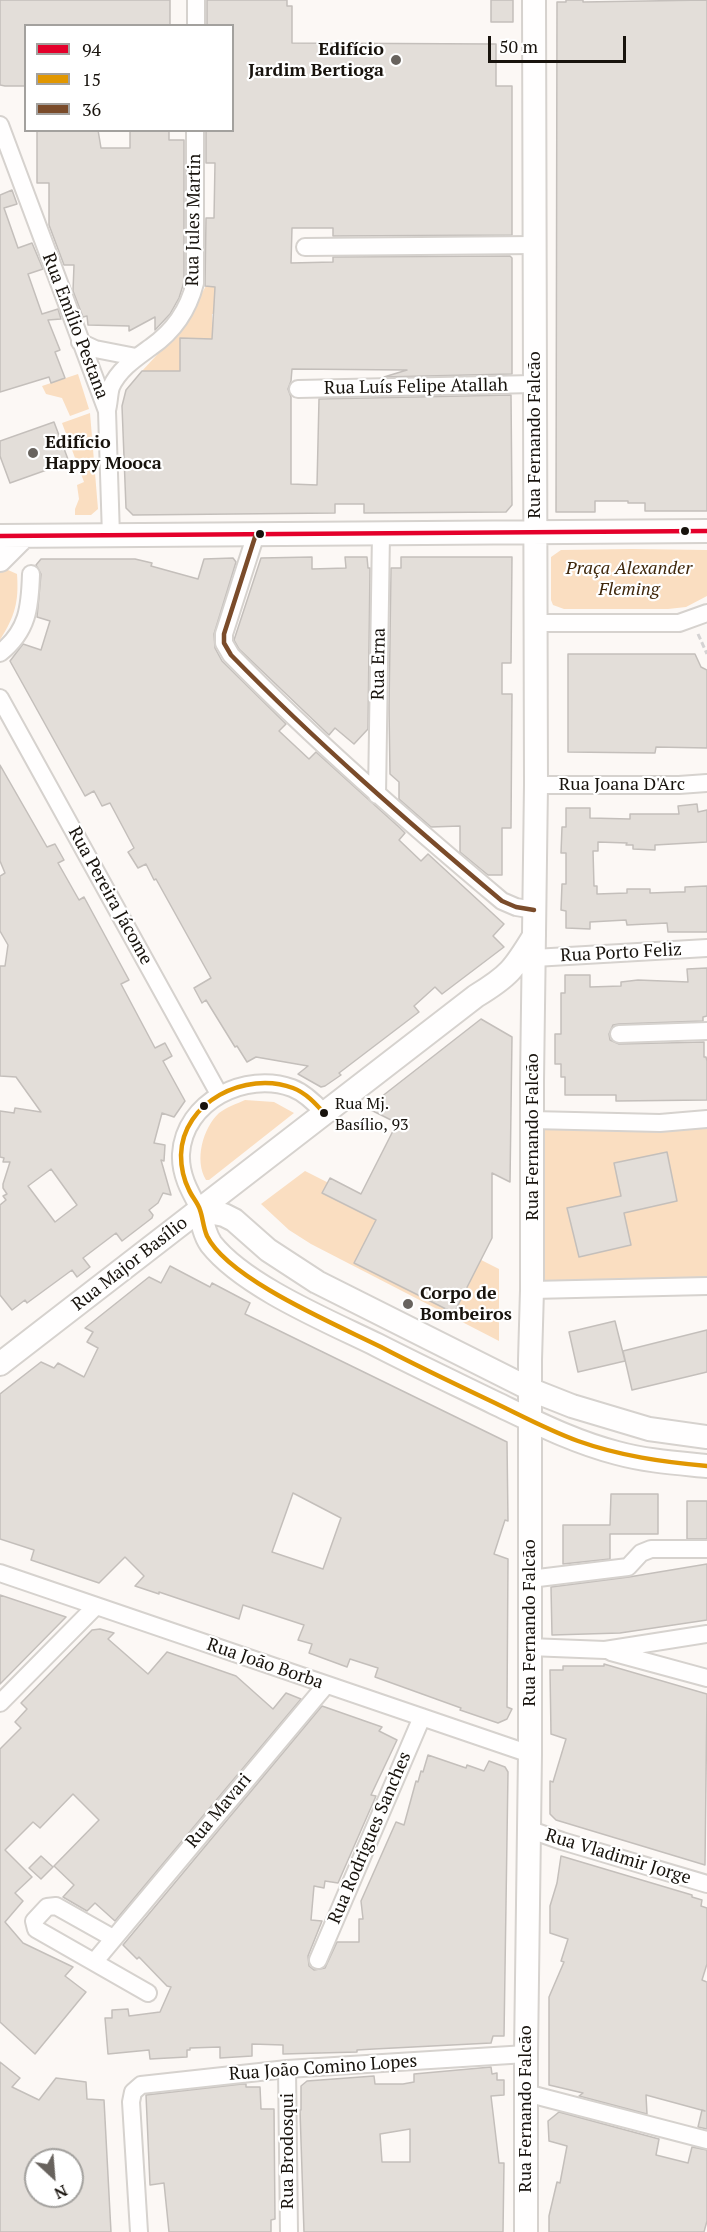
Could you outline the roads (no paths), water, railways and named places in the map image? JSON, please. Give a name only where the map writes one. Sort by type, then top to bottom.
[{"type":"main road","name":"Rua Fernando Falcão","points":[[526,2232],[536,785],[534,0]]},
{"type":"main road","points":[[0,536],[707,531]]},
{"type":"main road","points":[[0,560],[24,536]]},
{"type":"main road","name":"Rua Major Basílio","points":[[0,1364],[476,996],[503,980],[512,971],[535,935]]},
{"type":"main road","points":[[476,996],[497,988],[513,990],[524,996],[533,1013]]},
{"type":"main road","points":[[707,1437],[649,1429],[572,1406],[531,1389],[317,1282],[268,1250],[234,1220],[224,1215],[200,1210],[206,1234],[211,1243],[242,1272],[276,1294],[419,1367],[576,1440],[618,1454],[662,1462],[707,1466]]},
{"type":"main road","points":[[378,1346],[391,1319]]},
{"type":"main road","points":[[419,1367],[430,1339]]},
{"type":"street","points":[[196,0],[196,24]]},
{"type":"street","name":"Rua Emílio Pestana","points":[[0,125],[107,411],[111,536]]},
{"type":"street","name":"Rua Jules Martin","points":[[107,411],[111,387],[120,373],[179,321],[192,297],[195,284],[195,132]]},
{"type":"street","points":[[305,247],[534,245]]},
{"type":"street","points":[[81,342],[95,349],[136,357]]},
{"type":"street","name":"Rua Luís Felipe Atallah","points":[[298,389],[534,384]]},
{"type":"street","name":"Rua Erna","points":[[377,795],[381,533]]},
{"type":"street","points":[[256,534],[226,626],[224,643],[231,655],[287,713],[377,795],[502,901],[516,907],[534,910]]},
{"type":"street","points":[[0,653],[8,647],[22,628],[30,604],[31,574]]},
{"type":"street","points":[[536,623],[679,623],[707,613]]},
{"type":"street","name":"Rua Pereira Jácome","points":[[0,698],[219,1094]]},
{"type":"street","name":"Rua Joana D'Arc","points":[[536,785],[679,786],[707,783]]},
{"type":"street","name":"Rua Porto Feliz","points":[[534,958],[707,948]]},
{"type":"street","points":[[618,1034],[707,1031]]},
{"type":"street","points":[[200,1210],[189,1190],[182,1168],[183,1140],[194,1117],[219,1094],[257,1083],[280,1085],[301,1092],[324,1113]]},
{"type":"street","points":[[532,1120],[660,1123],[707,1119]]},
{"type":"street","points":[[532,1290],[707,1286]]},
{"type":"street","points":[[530,1579],[628,1567],[641,1553],[651,1549],[707,1549]]},
{"type":"street","name":"Rua João Borba","points":[[0,1573],[530,1754]]},
{"type":"street","points":[[0,1703],[96,1606]]},
{"type":"street","points":[[529,1647],[604,1650],[707,1634]]},
{"type":"street","points":[[604,1650],[707,1678]]},
{"type":"street","name":"Rua Mavari","points":[[95,1961],[326,1685]]},
{"type":"street","name":"Rua Rodrigues Sanches","points":[[318,1960],[422,1717]]},
{"type":"street","name":"Rua Vladimir Jorge","points":[[528,1829],[707,1884]]},
{"type":"street","points":[[113,1938],[56,1906],[47,1907],[34,1921],[36,1929],[148,1993]]},
{"type":"street","name":"Rua João Comino Lopes","points":[[139,2232],[131,2102],[136,2088],[145,2083],[287,2069],[526,2054]]},
{"type":"street","name":"Rua Brodosqui","points":[[287,2069],[289,2232]]},
{"type":"street","points":[[526,2093],[707,2140]]},
{"type":"place","name":"Edifício Jardim Bertioga","points":[[396,60]]},
{"type":"place","name":"Edifício Happy Mooca","points":[[33,453]]},
{"type":"place","name":"Rua Mj. Basílio, 93","points":[[324,1113]]},
{"type":"place","name":"Corpo de Bombeiros","points":[[408,1304]]},
{"type":"park label","name":"Praça Alexander Fleming","points":[[629,579]]}]
